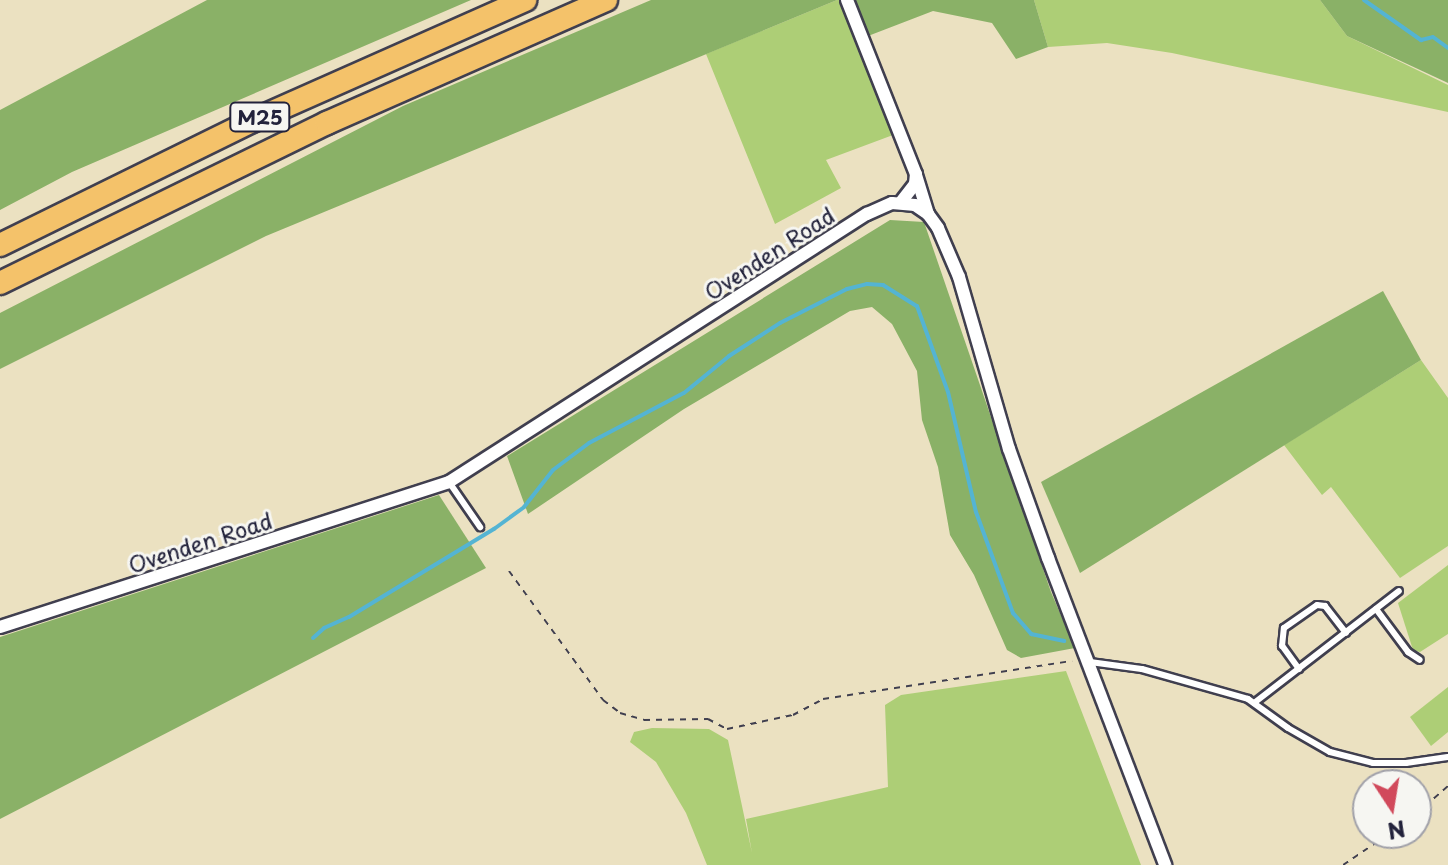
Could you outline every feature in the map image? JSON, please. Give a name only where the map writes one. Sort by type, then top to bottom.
[{"type":"highway","name":"M25","points":[[0,245],[252,121],[525,0]]},
{"type":"highway","name":"M25","points":[[0,283],[327,123],[606,0]]},
{"type":"street","points":[[847,0],[916,174],[928,214],[959,277],[1009,449],[1165,865]]},
{"type":"street","points":[[916,174],[915,184],[901,202],[915,205],[928,214]]},
{"type":"street","name":"Ovenden Road","points":[[0,627],[449,482],[867,214],[901,202]]},
{"type":"lane","points":[[449,482],[480,527]]},
{"type":"lane","points":[[1254,703],[1399,591]]},
{"type":"lane","points":[[1299,669],[1282,646],[1284,628],[1317,605],[1325,606],[1346,633]]},
{"type":"lane","points":[[1376,609],[1408,652],[1420,660]]},
{"type":"lane","points":[[1090,660],[1142,669],[1254,703],[1288,728],[1330,752],[1373,763],[1406,763],[1448,757]]},
{"type":"path","points":[[509,571],[603,700],[620,713],[644,720],[708,719],[727,729],[793,715],[823,699],[1090,660]]},
{"type":"path","points":[[1432,800],[1448,786]]},
{"type":"path","points":[[1343,865],[1366,849]]},
{"type":"green space","points":[[207,0],[471,0],[72,172],[0,210],[0,110]]},
{"type":"green space","points":[[651,0],[837,0],[266,236],[0,369],[0,313],[403,106]]},
{"type":"green space","points":[[841,0],[893,135],[826,160],[841,188],[775,224],[706,54]]},
{"type":"green space","points":[[854,0],[1034,0],[1048,47],[1016,59],[992,23],[933,11],[868,36]]},
{"type":"green space","points":[[1034,0],[1320,0],[1347,36],[1448,85],[1448,112],[1172,53],[1107,43],[1048,47]]},
{"type":"green space","points":[[1320,0],[1448,0],[1448,83],[1347,36]]},
{"type":"green space","points":[[890,220],[924,222],[1051,592],[1075,648],[1021,658],[1007,650],[974,575],[950,535],[938,467],[922,420],[917,371],[892,324],[872,307],[850,311],[684,409],[528,514],[507,456]]},
{"type":"green space","points":[[1383,291],[1421,360],[1080,573],[1041,482]]},
{"type":"green space","points":[[1421,360],[1448,398],[1448,546],[1400,578],[1331,487],[1322,495],[1284,445]]},
{"type":"green space","points":[[439,495],[486,568],[0,819],[0,637]]},
{"type":"green space","points":[[1448,565],[1448,634],[1420,652],[1413,650],[1398,603]]},
{"type":"green space","points":[[1066,671],[1141,865],[707,865],[686,813],[656,762],[630,742],[634,732],[652,728],[709,729],[728,740],[752,853],[746,819],[888,787],[885,705],[901,695]]},
{"type":"green space","points":[[1448,687],[1448,732],[1431,746],[1410,717]]},
{"type":"waterway","points":[[1364,0],[1421,40],[1433,37],[1448,48]]},
{"type":"waterway","points":[[313,638],[324,628],[349,617],[494,529],[524,507],[553,470],[589,443],[684,393],[729,356],[780,323],[847,289],[867,284],[883,285],[917,306],[948,392],[976,512],[1013,613],[1031,634],[1064,641]]}]
